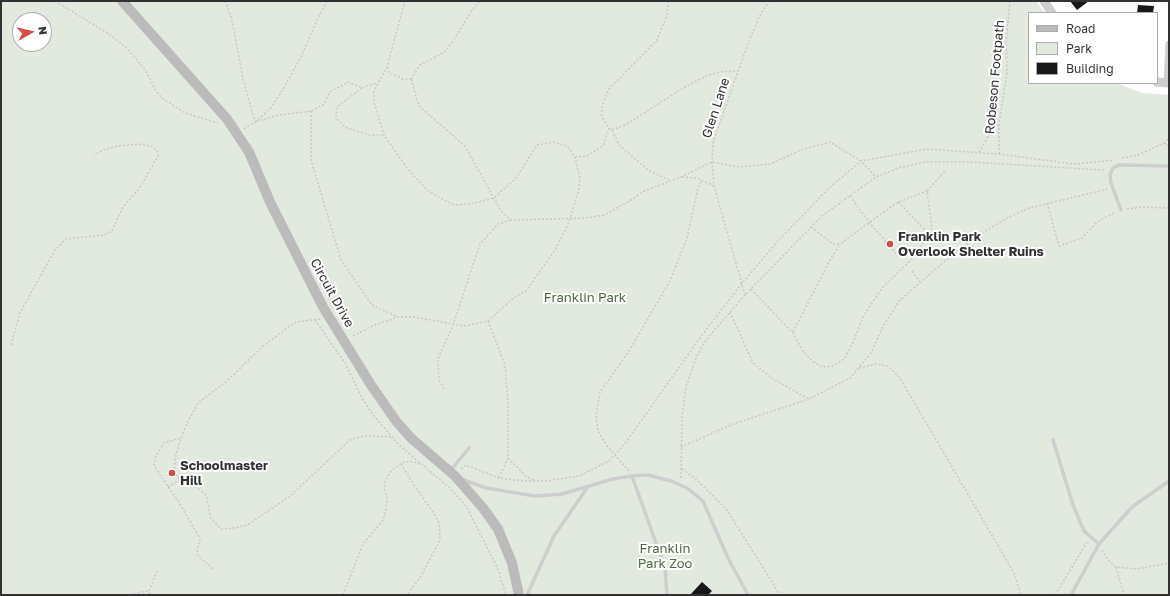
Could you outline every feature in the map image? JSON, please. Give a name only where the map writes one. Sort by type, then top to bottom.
[{"type":"main road","name":"Circuit Drive","points":[[122,1],[227,119],[237,133],[249,152],[300,264],[323,307],[396,421],[483,508],[498,529],[512,563],[520,595]]},
{"type":"street","points":[[1044,1],[1051,12]]},
{"type":"street","points":[[1158,82],[1168,83],[1169,44]]},
{"type":"lane","points":[[1121,210],[1112,188],[1111,171],[1119,165],[1169,166]]},
{"type":"lane","points":[[1053,440],[1073,505],[1084,531],[1099,544]]},
{"type":"lane","points":[[469,448],[451,477],[486,488],[535,496],[562,494],[587,488],[603,481],[632,476],[656,476],[679,484],[693,492],[703,501],[728,558],[748,595]]},
{"type":"lane","points":[[632,476],[665,568],[667,595]]},
{"type":"lane","points":[[1071,595],[1099,544],[1132,507],[1169,481]]},
{"type":"lane","points":[[527,595],[554,536],[587,488]]},
{"type":"path","points":[[55,1],[109,34],[127,48],[146,71],[156,91],[162,98],[185,113],[217,123],[220,127]]},
{"type":"path","points":[[225,1],[232,20],[243,79],[255,122]]},
{"type":"path","points":[[244,129],[255,122],[271,108],[301,57],[316,20],[327,1]]},
{"type":"path","points":[[344,341],[372,326],[398,317],[414,317],[453,325],[473,325],[488,322],[516,296],[526,291],[561,240],[578,193],[580,178],[575,157],[567,146],[553,142],[537,145],[516,178],[494,198],[470,204],[454,204],[436,196],[426,189],[407,168],[384,135],[374,102],[374,91],[387,67],[405,1]]},
{"type":"path","points":[[480,1],[473,9],[449,47],[443,53],[420,65],[411,79],[418,106],[465,146],[501,211],[511,220]]},
{"type":"path","points":[[668,1],[667,15],[657,40],[609,89],[602,106],[602,117],[612,130],[618,145],[648,170],[670,180]]},
{"type":"path","name":"Glen Lane","points":[[745,295],[743,282],[714,186],[712,162],[713,143],[757,22],[769,1]]},
{"type":"path","name":"Robeson Footpath","points":[[999,154],[999,125],[1007,72],[1006,42],[1010,1]]},
{"type":"path","points":[[387,67],[389,73],[403,79],[411,79]]},
{"type":"path","points":[[612,130],[627,124],[683,88],[706,76],[719,72],[738,71]]},
{"type":"path","points":[[255,122],[279,115],[311,111],[323,106],[330,92],[348,82],[362,88]]},
{"type":"path","points":[[378,82],[362,88],[338,107],[336,118],[345,127],[368,135],[384,135]]},
{"type":"path","points":[[311,111],[311,160],[341,260],[372,305],[398,317]]},
{"type":"path","points":[[979,152],[988,135],[999,125]]},
{"type":"path","points":[[575,157],[587,156],[603,146],[609,128]]},
{"type":"path","points":[[464,467],[466,465],[499,478],[537,481],[557,480],[579,476],[602,465],[616,455],[702,335],[743,282],[778,241],[814,204],[861,161],[928,149],[999,154],[1074,164],[1107,161],[1138,155],[1164,143],[1169,138]]},
{"type":"path","points":[[444,388],[440,380],[438,359],[453,325],[480,244],[498,224],[511,220],[569,219],[604,215],[644,191],[670,180],[682,177],[712,162],[738,167],[770,164],[801,150],[830,142],[861,161],[876,178]]},
{"type":"path","points":[[1164,143],[1169,146]]},
{"type":"path","points":[[11,345],[20,313],[55,250],[66,239],[104,234],[112,231],[123,206],[139,189],[158,156],[158,152],[151,146],[138,144],[117,146],[94,155]]},
{"type":"path","points":[[679,484],[682,468],[682,416],[691,372],[706,340],[745,295],[822,216],[876,178],[898,168],[925,162],[969,162],[1111,171]]},
{"type":"path","points":[[793,333],[830,260],[840,244],[898,202],[928,191],[945,171]]},
{"type":"path","points":[[682,177],[702,180],[714,186]]},
{"type":"path","points":[[632,476],[607,446],[598,431],[596,415],[600,392],[628,351],[670,281],[687,238],[698,188],[702,180]]},
{"type":"path","points":[[681,447],[733,424],[809,399],[850,378],[871,353],[882,328],[899,301],[939,266],[976,237],[1007,218],[1047,203],[1112,188]]},
{"type":"path","points":[[751,289],[793,333],[803,351],[812,361],[822,367],[833,366],[844,359],[852,347],[864,315],[882,288],[914,257],[930,234],[932,229],[928,191]]},
{"type":"path","points":[[850,196],[869,222],[900,257]]},
{"type":"path","points":[[898,202],[930,234]]},
{"type":"path","points":[[1047,203],[1059,246],[1082,238],[1097,222],[1121,210],[1143,207],[1169,208]]},
{"type":"path","points":[[811,227],[832,244],[840,244]]},
{"type":"path","points":[[912,271],[921,282]]},
{"type":"path","points":[[730,312],[753,363],[773,379],[809,399]]},
{"type":"path","points":[[392,437],[365,436],[350,440],[289,498],[248,525],[234,528],[221,529],[211,518],[206,495],[193,484],[180,480],[174,471],[181,438],[198,403],[227,381],[261,348],[296,322],[315,320],[345,363],[363,400],[392,437],[447,486],[461,500],[470,512],[498,569],[506,595]]},
{"type":"path","points":[[488,322],[505,365],[509,422],[508,458],[499,478]]},
{"type":"path","points":[[859,368],[876,364],[888,366],[900,378],[1014,573],[1021,595]]},
{"type":"path","points":[[181,438],[166,442],[156,456],[154,466],[155,470],[168,487],[198,535],[200,539],[197,552],[200,557],[215,570]]},
{"type":"path","points":[[508,458],[526,476],[537,481]]},
{"type":"path","points":[[343,595],[363,544],[383,520],[388,498],[384,487],[386,479],[391,471],[401,463],[410,461],[422,465]]},
{"type":"path","points":[[401,463],[433,512],[439,523],[440,533],[440,540],[420,578],[406,595]]},
{"type":"path","points":[[682,468],[696,479],[727,510],[780,595]]},
{"type":"path","points":[[447,486],[451,477]]},
{"type":"path","points":[[168,487],[180,480]]},
{"type":"path","points":[[1056,595],[1089,539],[1099,544],[1107,560],[1116,567],[1137,569],[1169,563]]},
{"type":"path","points":[[1116,567],[1124,595]]},
{"type":"path","points":[[151,595],[149,591],[157,571]]},
{"type":"path","points":[[130,595],[141,591],[149,591]]},
{"type":"green space","name":"Franklin Park","points":[[1,1],[1036,1],[1044,12],[1028,12],[1028,84],[1119,84],[1142,93],[1169,95],[1169,595],[1,595]]},
{"type":"building","points":[[1070,1],[1089,1],[1077,10]]},
{"type":"building","points":[[1138,5],[1154,6],[1153,12],[1137,12]]},
{"type":"building","points":[[702,582],[712,591],[708,595],[690,595]]},
{"type":"place","name":"Franklin Park Overlook Shelter Ruins","points":[[890,244]]},
{"type":"place","name":"Schoolmaster Hill","points":[[172,473]]},
{"type":"park label","name":"Franklin Park Zoo","points":[[665,556]]}]
